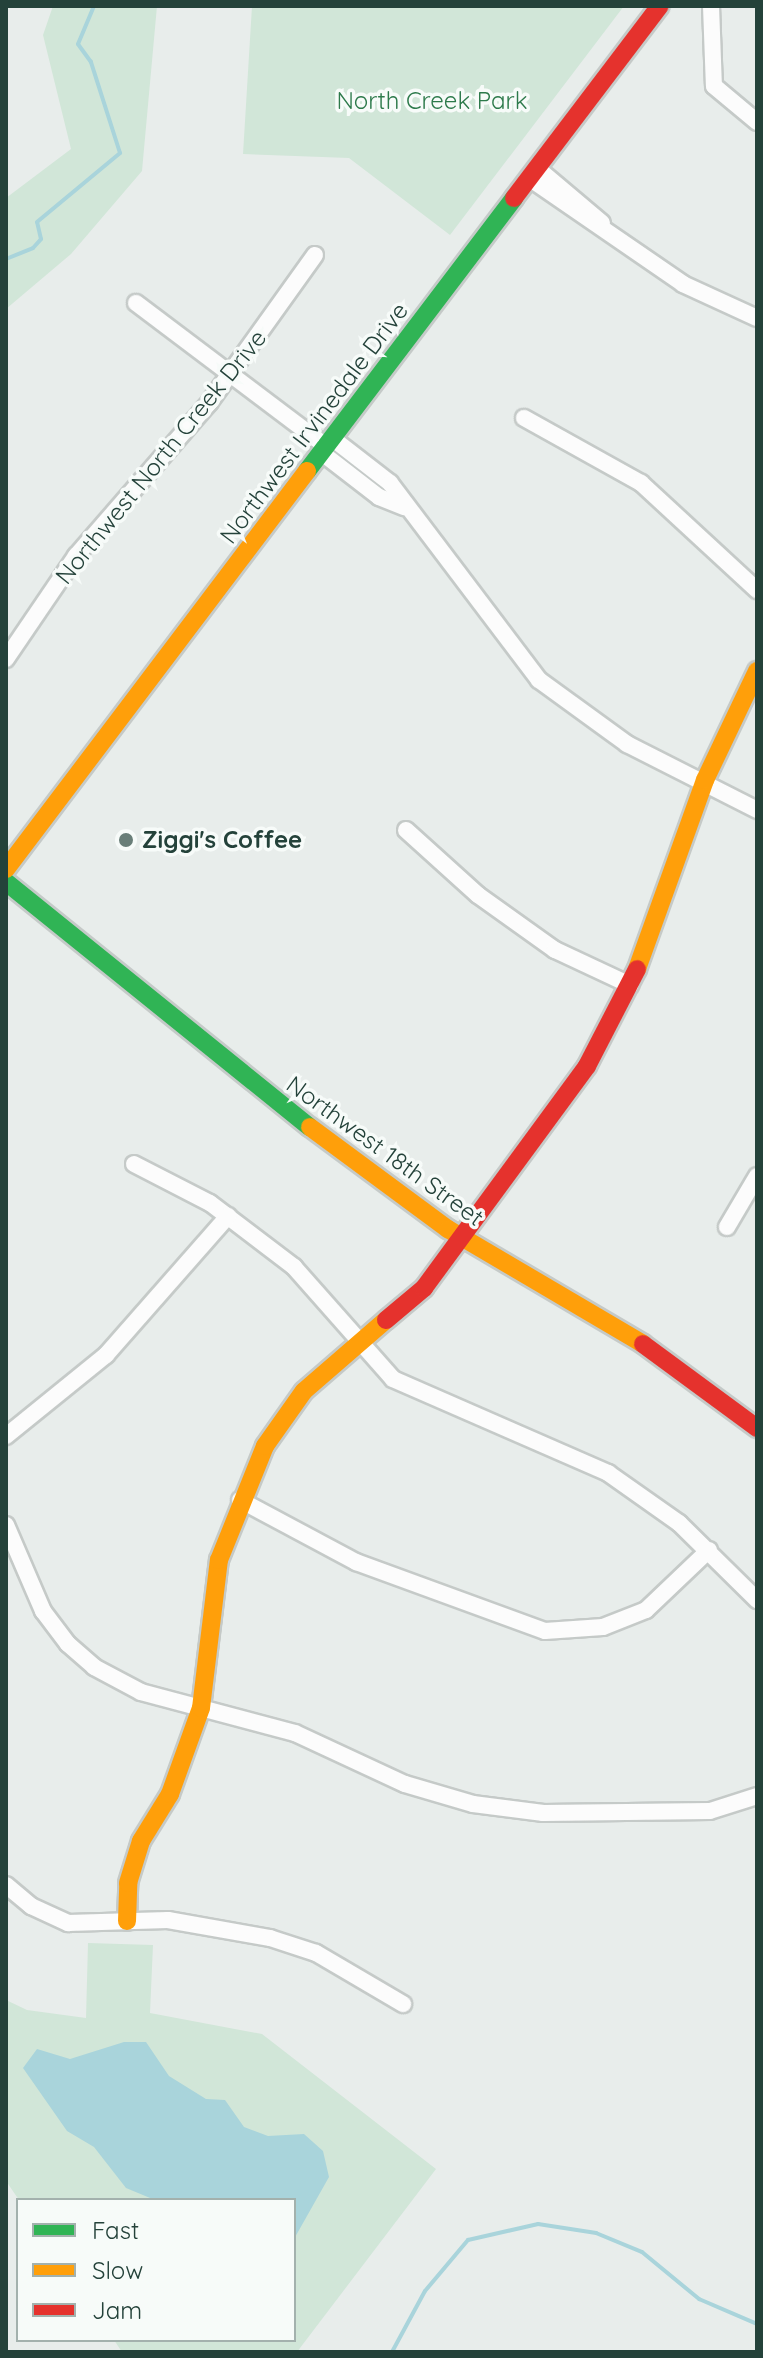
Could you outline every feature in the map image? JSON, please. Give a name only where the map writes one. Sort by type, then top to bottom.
[{"type":"street","name":"Northwest Irvinedale Drive","points":[[6,869],[660,6]]},
{"type":"street","points":[[711,6],[714,86],[757,122]]},
{"type":"street","points":[[533,173],[683,284],[757,318]]},
{"type":"street","name":"Northwest North Creek Drive","points":[[6,659],[107,516],[231,375],[315,255]]},
{"type":"street","points":[[136,303],[327,446],[390,483],[404,507],[539,680],[627,744],[705,780],[757,810]]},
{"type":"street","points":[[524,418],[641,483],[757,590]]},
{"type":"street","points":[[127,1921],[128,1883],[141,1841],[170,1794],[201,1708],[219,1560],[240,1500],[282,1418],[361,1342],[424,1288],[561,1106],[630,985],[675,877],[705,780],[757,671]]},
{"type":"street","points":[[406,830],[478,895],[555,950],[630,985]]},
{"type":"street","name":"Northwest 18th Street","points":[[6,882],[157,998],[236,1071],[462,1238],[620,1328],[757,1428]]},
{"type":"street","points":[[134,1164],[228,1216],[304,1276],[361,1342],[408,1389],[576,1454],[636,1490],[709,1550],[757,1600]]},
{"type":"street","points":[[727,1227],[757,1176]]},
{"type":"street","points":[[6,1436],[106,1355],[228,1216]]},
{"type":"street","points":[[240,1500],[356,1562],[545,1631],[603,1627],[646,1610],[709,1550]]},
{"type":"street","points":[[6,1525],[43,1611],[68,1644],[94,1667],[141,1692],[295,1733],[405,1784],[473,1804],[543,1813],[710,1811],[757,1796]]},
{"type":"street","points":[[6,1885],[31,1906],[68,1923],[197,1923],[270,1938],[316,1953],[403,2004]]},
{"type":"green space","points":[[53,6],[157,6],[142,171],[71,254],[6,309],[6,198],[71,149],[43,35]]},
{"type":"green space","name":"North Creek Park","points":[[252,6],[624,6],[450,235],[349,158],[243,154]]},
{"type":"green space","points":[[88,1943],[153,1945],[150,2013],[262,2034],[436,2169],[297,2352],[122,2352],[115,2342],[296,2342],[296,2198],[18,2198],[6,2181],[6,2000],[27,2010],[86,2018]]},
{"type":"water","points":[[124,2042],[146,2042],[169,2076],[206,2099],[225,2100],[244,2127],[268,2136],[304,2134],[323,2151],[329,2177],[296,2235],[296,2198],[150,2198],[126,2188],[94,2147],[67,2131],[23,2068],[37,2049],[70,2059]]},
{"type":"waterway","points":[[6,259],[33,248],[41,239],[37,222],[120,153],[91,62],[78,44],[94,6]]},
{"type":"waterway","points":[[392,2352],[425,2291],[468,2240],[538,2224],[596,2233],[642,2252],[699,2299],[757,2324]]},
{"type":"traffic: fast","points":[[307,471],[514,198]]},
{"type":"traffic: fast","points":[[6,882],[310,1127]]},
{"type":"traffic: slow","points":[[6,869],[307,471]]},
{"type":"traffic: slow","points":[[637,969],[705,780],[757,671]]},
{"type":"traffic: slow","points":[[310,1127],[448,1229],[643,1344]]},
{"type":"traffic: slow","points":[[127,1921],[128,1883],[141,1841],[170,1794],[201,1708],[219,1560],[265,1446],[304,1391],[386,1320]]},
{"type":"traffic: jam","points":[[514,198],[660,6]]},
{"type":"traffic: jam","points":[[386,1320],[424,1288],[587,1066],[637,969]]},
{"type":"traffic: jam","points":[[643,1344],[757,1428]]},
{"type":"place","name":"Ziggi's Coffee","points":[[126,840]]}]
